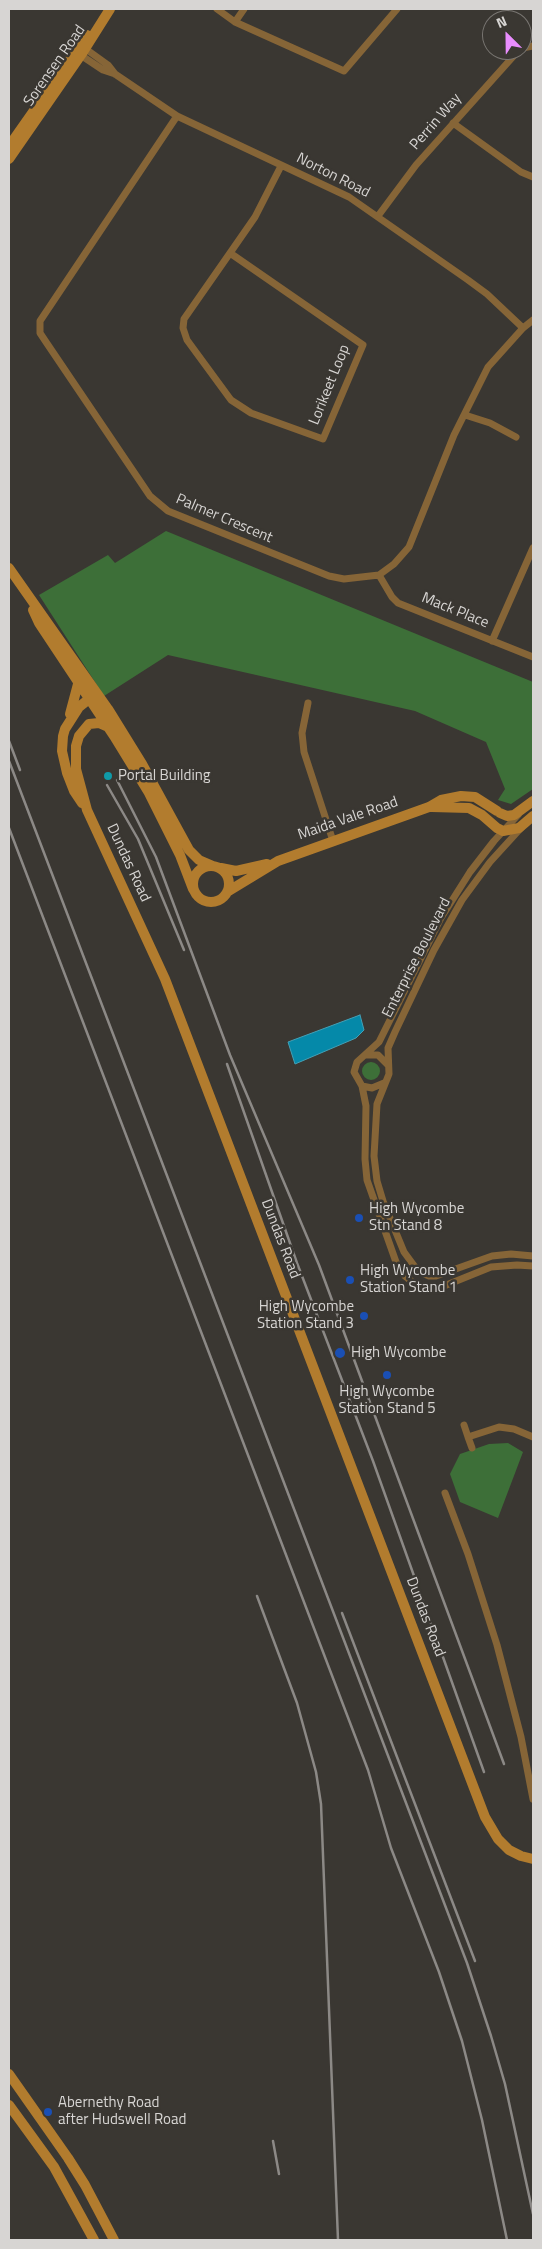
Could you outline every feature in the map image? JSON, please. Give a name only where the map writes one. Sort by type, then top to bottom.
[{"type":"main road","name":"Sorensen Road","points":[[9,146],[108,12]]},
{"type":"main road","name":"Sorensen Road","points":[[9,159],[80,50]]},
{"type":"main road","points":[[9,568],[28,597],[47,620],[100,707],[142,764],[177,839],[193,889]]},
{"type":"main road","points":[[28,597],[39,623],[78,684],[100,707],[108,727],[177,839]]},
{"type":"main road","points":[[47,620],[92,698]]},
{"type":"main road","name":"Dundas Road","points":[[78,684],[65,729],[62,750],[67,773],[74,791],[87,810],[165,979],[485,1817],[498,1839],[509,1850],[533,1859]]},
{"type":"main road","name":"Dundas Road","points":[[65,729],[79,707],[92,698]]},
{"type":"main road","name":"Dundas Road","points":[[87,810],[74,757],[79,736],[100,707]]},
{"type":"main road","points":[[84,728],[96,722],[108,727]]},
{"type":"main road","name":"Maida Vale Road","points":[[177,839],[194,856],[216,867],[236,871],[278,861],[452,797],[469,796],[481,799],[498,812]]},
{"type":"main road","points":[[498,812],[511,816],[522,811],[533,801]]},
{"type":"main road","name":"Maida Vale Road","points":[[429,807],[469,808],[507,829]]},
{"type":"main road","points":[[507,829],[524,825],[533,816]]},
{"type":"main road","name":"Maida Vale Road","points":[[193,889],[200,899],[212,902],[218,901],[227,892],[278,861]]},
{"type":"main road","points":[[193,889],[193,882],[198,872],[207,866],[216,867],[227,876],[229,881],[227,892]]},
{"type":"main road","points":[[9,2074],[68,2158],[85,2185],[114,2240]]},
{"type":"main road","points":[[9,2105],[54,2167],[94,2240]]},
{"type":"street","points":[[217,9],[235,22],[344,71],[397,9]]},
{"type":"street","points":[[235,22],[244,9]]},
{"type":"street","name":"Norton Road","points":[[80,50],[108,65],[115,74],[177,116],[349,197],[481,289],[523,328]]},
{"type":"street","name":"Perrin Way","points":[[378,216],[416,165],[510,60]]},
{"type":"street","name":"Palmer Crescent","points":[[177,116],[40,322],[40,333],[150,496],[159,506],[329,576],[344,580],[379,575]]},
{"type":"street","points":[[453,123],[521,172],[533,177]]},
{"type":"street","name":"Lorikeet Loop","points":[[230,253],[363,345],[323,439],[251,412],[231,400],[184,334],[184,319],[255,217],[281,166]]},
{"type":"street","points":[[379,575],[394,564],[409,548],[464,415],[488,366],[523,328],[533,320]]},
{"type":"street","points":[[464,415],[490,423],[516,437]]},
{"type":"street","points":[[492,641],[533,548]]},
{"type":"street","name":"Mack Place","points":[[379,575],[392,597],[398,603],[533,658]]},
{"type":"street","points":[[308,703],[302,733],[304,752],[333,841]]},
{"type":"street","points":[[507,829],[522,811]]},
{"type":"street","points":[[498,812],[507,829],[508,842]]},
{"type":"street","points":[[488,820],[494,831],[494,841]]},
{"type":"street","name":"Enterprise Boulevard","points":[[524,825],[508,842],[462,900],[434,950],[391,1040],[388,1055],[389,1074],[379,1096],[375,1117],[375,1172],[383,1202],[404,1252],[412,1266],[423,1274],[436,1276],[492,1256],[510,1254],[533,1256]]},
{"type":"street","name":"Enterprise Boulevard","points":[[507,829],[494,841],[470,872],[441,918],[379,1042],[357,1062],[354,1072],[362,1086],[366,1101],[365,1160],[367,1180],[396,1262],[405,1276],[423,1287],[437,1288],[491,1267],[533,1266]]},
{"type":"street","points":[[363,1056],[378,1055],[388,1065]]},
{"type":"street","points":[[362,1086],[372,1088],[385,1082]]},
{"type":"street","points":[[464,1425],[472,1448]]},
{"type":"street","points":[[468,1437],[499,1427],[514,1429],[533,1437]]},
{"type":"street","points":[[445,1494],[468,1554],[497,1645],[521,1737],[533,1799]]},
{"type":"green space","points":[[166,531],[533,682],[533,789],[511,804],[498,800],[505,789],[486,742],[415,711],[168,655],[104,696],[39,595],[108,555],[115,563]]},
{"type":"green space","points":[[371,1062],[377,1065],[380,1071],[377,1077],[371,1080],[365,1077],[362,1071],[365,1065]]},
{"type":"green space","points":[[508,1443],[523,1452],[498,1518],[460,1502],[450,1474],[460,1454],[489,1444]]},
{"type":"water","points":[[360,1015],[364,1030],[356,1038],[295,1064],[288,1042]]},
{"type":"railway","points":[[9,741],[20,770]]},
{"type":"railway","points":[[9,761],[467,1963],[505,2084],[533,2214]]},
{"type":"railway","points":[[117,780],[156,857],[230,1055],[319,1265],[504,1764]]},
{"type":"railway","points":[[107,785],[138,839],[184,950]]},
{"type":"railway","points":[[9,828],[368,1770],[391,1848],[439,1972],[462,2041],[482,2120],[507,2240]]},
{"type":"railway","points":[[227,1064],[297,1263],[373,1461],[484,1772]]},
{"type":"railway","points":[[257,1596],[297,1703],[316,1772],[321,1804],[338,2240]]},
{"type":"railway","points":[[342,1613],[475,1961]]},
{"type":"railway","points":[[273,2141],[279,2174]]},
{"type":"place","name":"Portal Building","points":[[108,776]]},
{"type":"place","name":"High Wycombe Stn Stand 8","points":[[359,1218]]},
{"type":"place","name":"High Wycombe Station Stand 1","points":[[350,1280]]},
{"type":"place","name":"High Wycombe Station Stand 3","points":[[364,1316]]},
{"type":"place","name":"High Wycombe","points":[[340,1353]]},
{"type":"place","name":"High Wycombe Station Stand 5","points":[[387,1375]]},
{"type":"place","name":"Abernethy Road after Hudswell Road","points":[[48,2112]]}]
